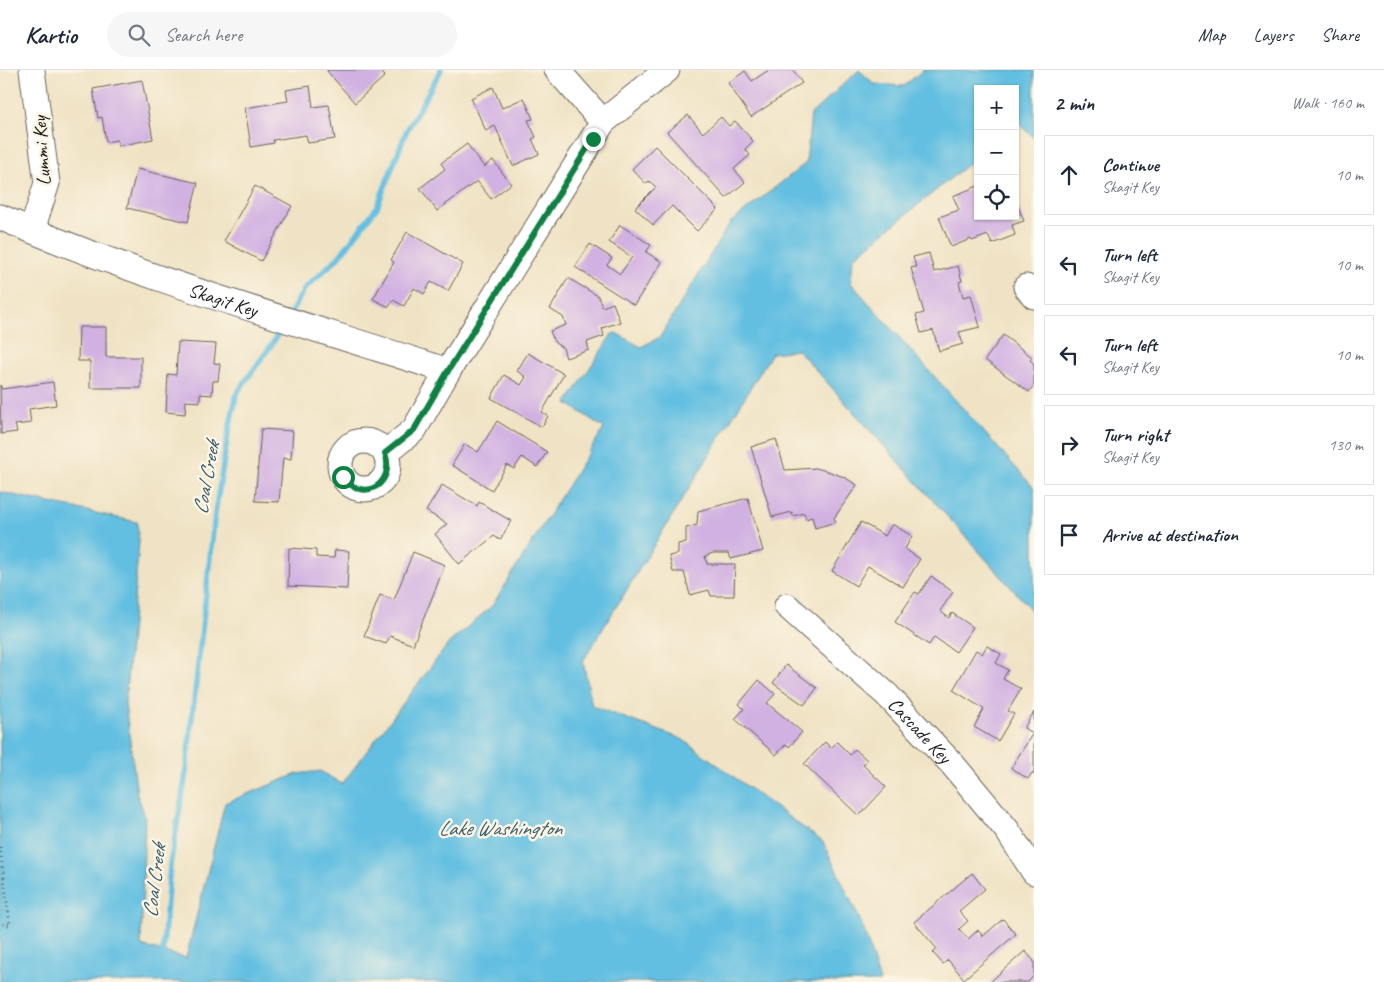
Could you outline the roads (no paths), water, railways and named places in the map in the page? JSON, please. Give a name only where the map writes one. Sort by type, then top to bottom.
[{"type":"street","name":"Lummi Key","points":[[32,70],[47,184],[32,230]]},
{"type":"street","points":[[557,70],[603,122]]},
{"type":"street","points":[[385,453],[414,430],[448,371],[603,122],[667,70]]},
{"type":"street","name":"Skagit Key","points":[[0,217],[68,245],[188,288],[448,371]]},
{"type":"street","name":"Cascade Key","points":[[787,606],[887,695],[954,765],[1007,830],[1034,872]]},
{"type":"water","name":"Lake Washington","points":[[859,70],[874,84],[904,86],[923,70],[1034,70],[1034,138],[1019,124],[1019,85],[974,85],[974,159],[853,258],[851,283],[1034,488],[1034,613],[798,350],[772,353],[583,661],[592,706],[682,739],[823,842],[862,924],[880,982],[0,982],[0,492],[137,522],[139,542],[125,703],[137,794],[145,816],[141,946],[186,958],[225,803],[297,774],[320,771],[342,784],[449,643],[492,606],[604,428],[567,403],[612,334],[616,333],[641,347],[660,337],[730,223],[806,163],[811,114]]},
{"type":"waterway","name":"Coal Creek","points":[[290,314],[305,288],[339,257],[377,207],[406,132],[441,70]]},
{"type":"waterway","name":"Coal Creek","points":[[162,960],[170,865],[185,780],[215,513],[229,429],[237,393],[283,326]]}]
